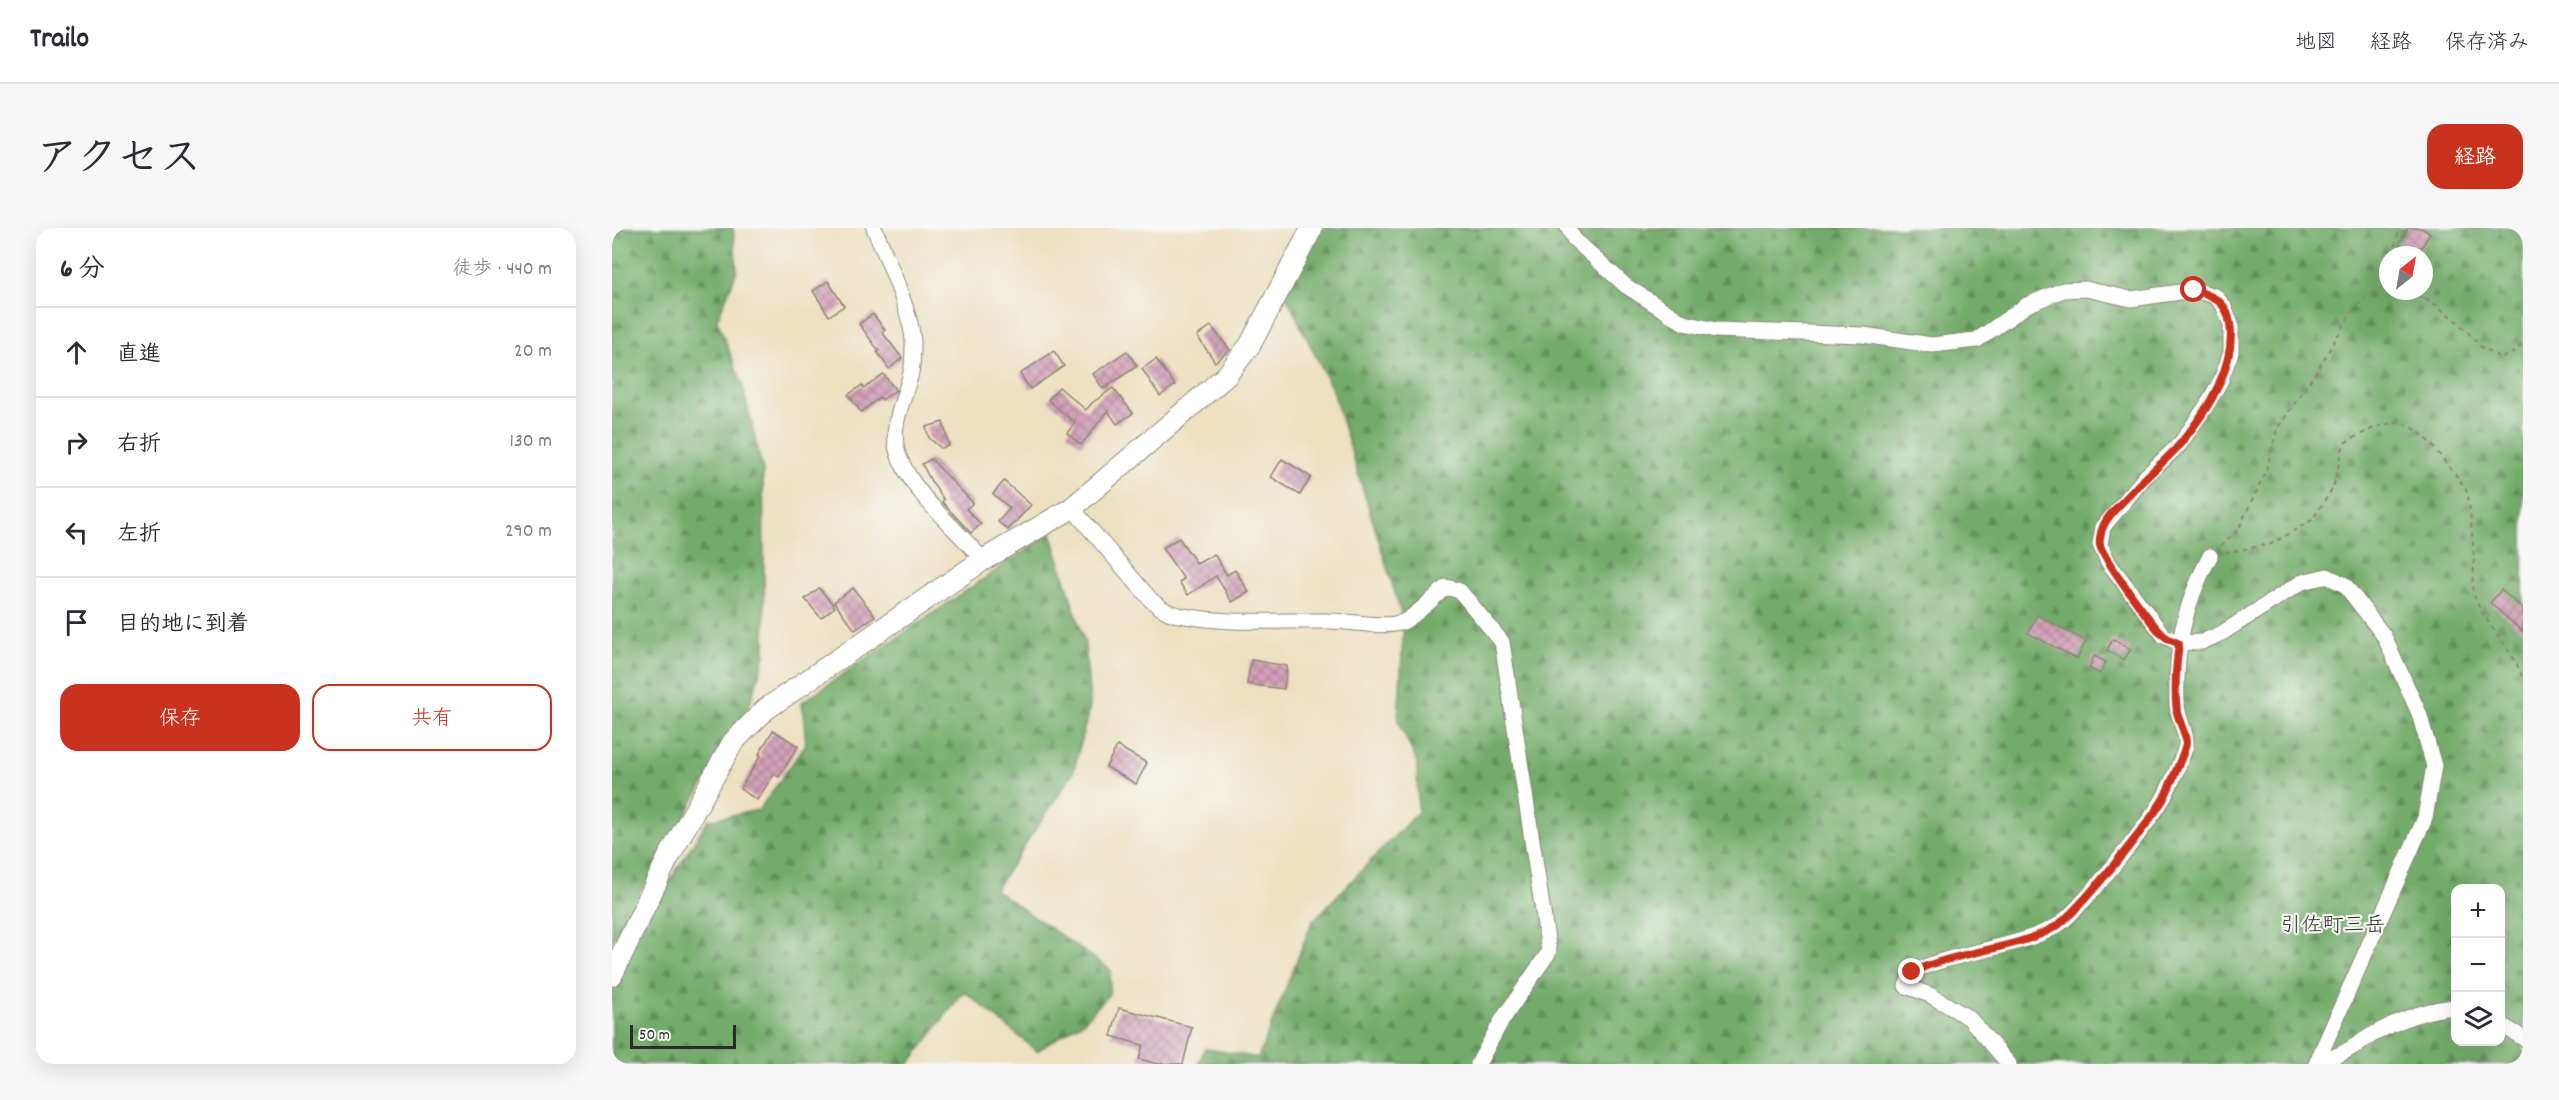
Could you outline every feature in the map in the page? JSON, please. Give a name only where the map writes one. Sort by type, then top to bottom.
[{"type":"street","points":[[874,228],[896,283],[913,338],[910,375],[897,412],[895,440],[900,460],[912,480],[983,560]]},
{"type":"street","points":[[612,975],[667,861],[733,742],[766,709],[983,560],[1072,508],[1226,376],[1250,345],[1312,228]]},
{"type":"street","points":[[1568,228],[1574,239],[1626,286],[1684,323],[1716,330],[1863,335],[1932,345],[1977,340],[2027,305],[2063,290],[2086,289],[2131,299],[2194,290],[2215,296],[2223,305],[2231,324],[2231,352],[2220,380],[2207,405],[2180,444],[2145,477],[2103,527],[2100,544],[2108,562],[2164,636],[2179,644],[2202,642],[2222,633],[2302,582],[2327,576],[2345,585],[2384,636],[2419,714],[2434,766],[2425,818],[2317,1062]]},
{"type":"street","points":[[1072,508],[1151,600],[1176,615],[1209,619],[1286,622],[1330,621],[1374,624],[1404,622],[1446,587],[1460,591],[1502,642],[1549,952],[1502,1020],[1478,1064]]},
{"type":"street","points":[[2009,1064],[1969,1018],[1930,995],[1906,986],[1912,972],[1935,961],[2034,936],[2057,926],[2081,903],[2130,844],[2164,798],[2186,743],[2177,712],[2176,670],[2179,644],[2187,606],[2210,556]]},
{"type":"street","points":[[2317,1062],[2334,1059],[2409,1016],[2451,1009]]},
{"type":"street","points":[[2505,1027],[2523,1038]]},
{"type":"path","points":[[2395,246],[2400,228]]},
{"type":"path","points":[[2210,556],[2238,530],[2266,471],[2277,429],[2318,369],[2350,315],[2365,297],[2379,290]]},
{"type":"path","points":[[2428,300],[2459,323],[2481,347],[2501,358],[2515,352],[2523,343]]},
{"type":"path","points":[[2210,556],[2271,544],[2312,520],[2333,488],[2344,443],[2368,430],[2394,422],[2405,422],[2430,442],[2467,492],[2474,565],[2472,591],[2490,626],[2520,670],[2523,679]]},
{"type":"green space","points":[[612,228],[733,228],[737,271],[717,320],[742,384],[763,471],[765,656],[750,704],[612,941]]},
{"type":"green space","points":[[1309,228],[2523,228],[2523,1064],[1198,1064],[1205,1048],[1258,1058],[1312,922],[1418,812],[1417,762],[1398,721],[1404,622],[1332,389],[1281,286]]},
{"type":"green space","points":[[1051,533],[1085,644],[1090,706],[1073,773],[995,890],[1111,970],[1109,995],[1084,1021],[1037,1051],[964,991],[909,1064],[612,1064],[612,972],[708,820],[759,810],[806,744],[802,702]]},
{"type":"building","points":[[2408,228],[2421,228],[2430,233],[2423,246],[2399,244]]},
{"type":"building","points":[[828,281],[844,306],[829,316],[813,291]]},
{"type":"building","points":[[873,314],[885,330],[882,332],[902,358],[889,369],[859,324]]},
{"type":"building","points":[[1211,326],[1230,350],[1215,362],[1197,336]]},
{"type":"building","points":[[1054,351],[1064,366],[1030,389],[1020,374]]},
{"type":"building","points":[[1127,351],[1137,366],[1103,389],[1093,374]]},
{"type":"building","points":[[1156,359],[1175,385],[1160,396],[1142,369]]},
{"type":"building","points":[[883,374],[896,390],[882,400],[880,397],[861,412],[848,395],[862,385],[864,388]]},
{"type":"building","points":[[1059,387],[1086,410],[1113,388],[1133,413],[1117,424],[1108,411],[1081,445],[1067,433],[1075,423],[1048,400]]},
{"type":"building","points":[[943,422],[949,446],[941,448],[929,438],[926,427]]},
{"type":"building","points":[[931,459],[973,503],[966,509],[981,524],[971,533],[942,502],[944,500],[922,464]]},
{"type":"building","points":[[1282,459],[1311,477],[1300,495],[1271,477]]},
{"type":"building","points":[[1004,481],[1031,505],[1008,530],[998,522],[1010,508],[993,494]]},
{"type":"building","points":[[1179,538],[1197,564],[1214,554],[1227,575],[1235,570],[1249,592],[1232,602],[1216,576],[1188,595],[1179,582],[1184,579],[1162,548]]},
{"type":"building","points":[[819,588],[835,607],[821,618],[805,599]]},
{"type":"building","points":[[853,588],[875,616],[855,630],[834,602]]},
{"type":"building","points":[[2501,590],[2523,608],[2523,632],[2490,603]]},
{"type":"building","points":[[2037,615],[2086,641],[2077,659],[2028,633]]},
{"type":"building","points":[[2113,639],[2131,649],[2124,660],[2107,650]]},
{"type":"building","points":[[2094,656],[2106,662],[2100,674],[2089,668]]},
{"type":"building","points":[[1251,660],[1287,666],[1284,689],[1247,684]]},
{"type":"building","points":[[773,730],[798,746],[779,777],[774,774],[757,800],[740,789]]},
{"type":"building","points":[[1117,746],[1147,763],[1136,784],[1106,767]]},
{"type":"building","points":[[1119,1008],[1192,1027],[1183,1064],[1158,1064],[1139,1059],[1143,1045],[1111,1036]]},
{"type":"district","name":"引佐町三岳","points":[[2333,924]]},
{"type":"route","points":[[1912,972],[1935,961],[2034,936],[2057,926],[2081,903],[2130,844],[2164,798],[2186,743],[2177,712],[2176,670],[2179,644],[2164,636],[2108,562],[2100,544],[2103,527],[2115,510],[2180,444],[2207,405],[2231,352],[2231,324],[2223,305],[2215,296],[2194,290]]}]
